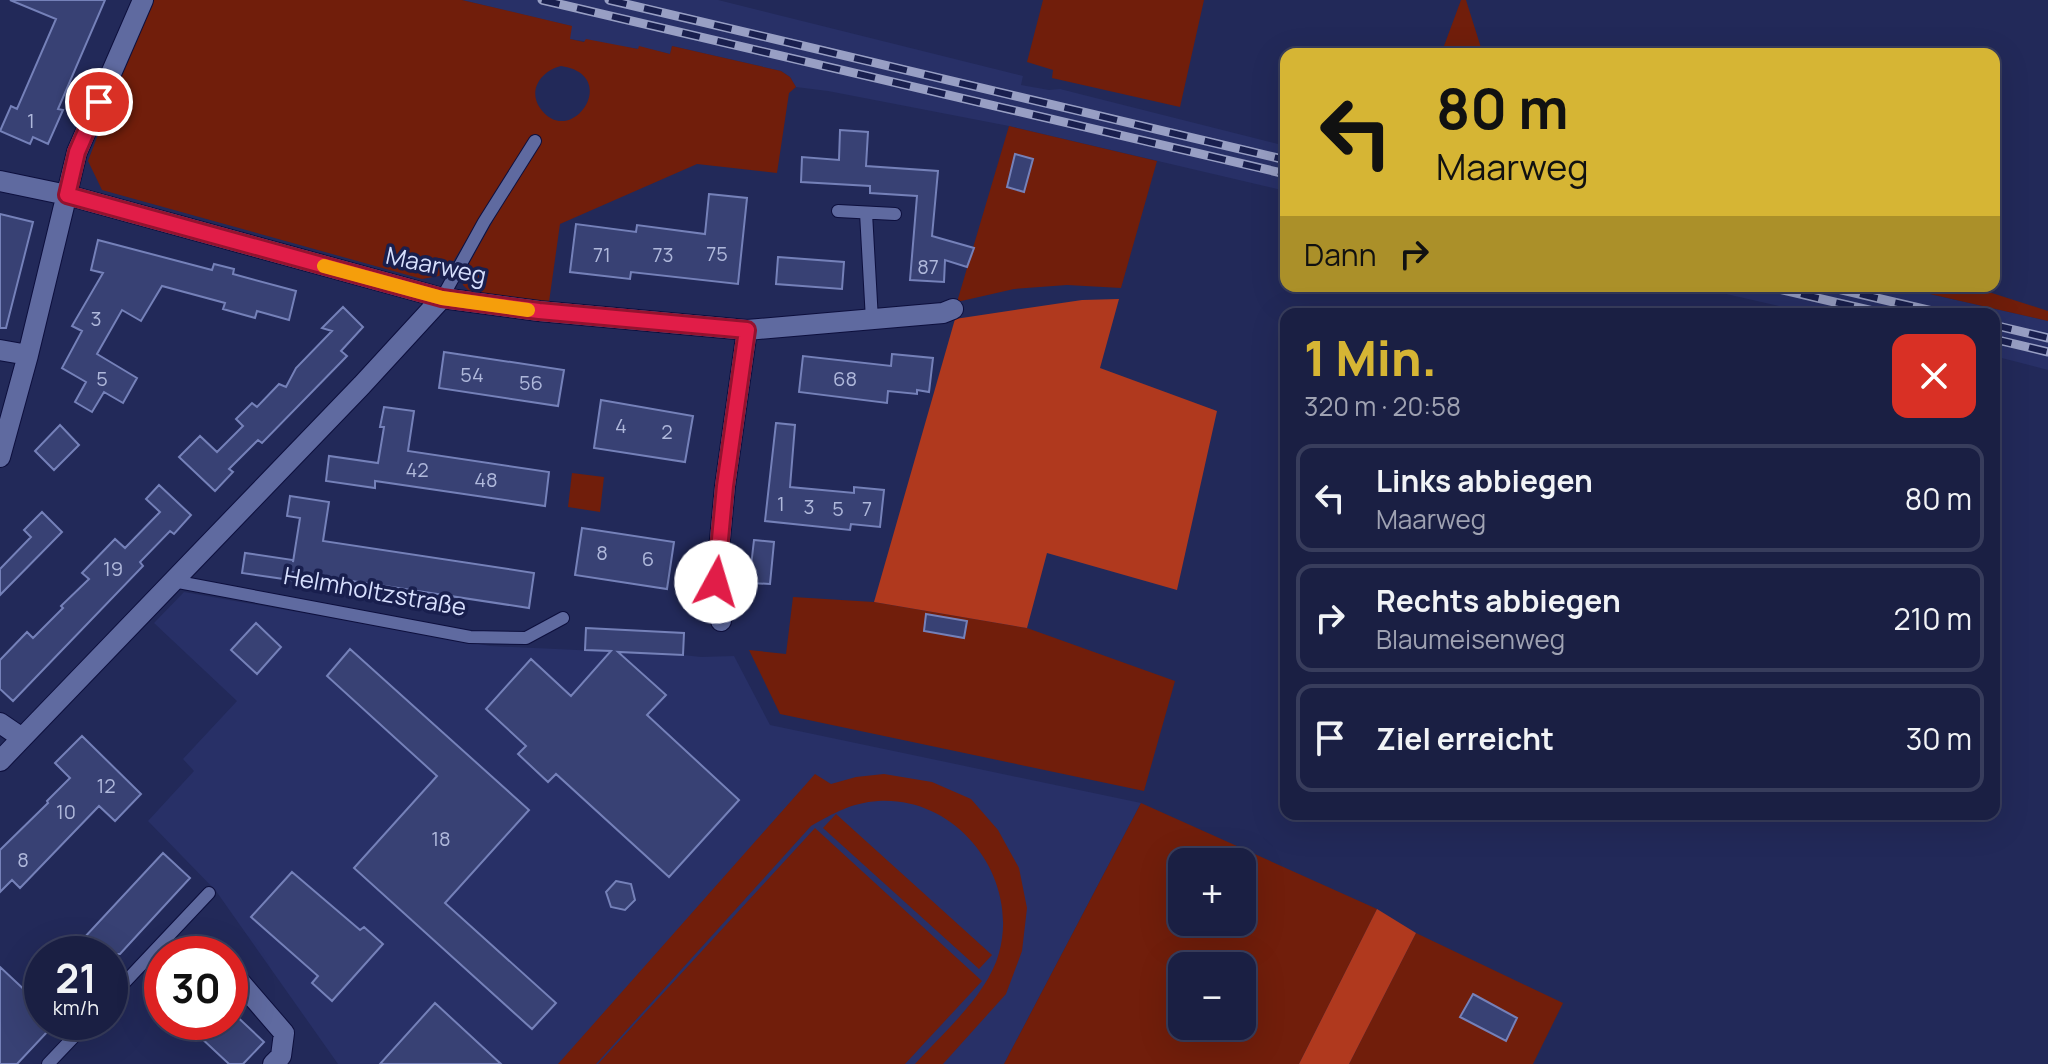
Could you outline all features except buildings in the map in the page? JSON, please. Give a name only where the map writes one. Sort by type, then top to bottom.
[{"type":"street","points":[[0,457],[77,152],[143,0]]},
{"type":"street","name":"Maarweg","points":[[0,181],[67,195],[442,298],[539,311],[747,330],[943,313],[953,309]]},
{"type":"street","points":[[0,761],[442,298]]},
{"type":"street","points":[[721,621],[716,582],[725,486],[747,330]]},
{"type":"street","points":[[0,350],[28,355]]},
{"type":"street","points":[[0,723],[22,738]]},
{"type":"street","points":[[248,991],[284,1033],[281,1056],[273,1064]]},
{"type":"lane","points":[[442,298],[484,222],[535,141]]},
{"type":"lane","points":[[838,211],[895,214]]},
{"type":"lane","points":[[866,213],[872,320]]},
{"type":"lane","name":"Helmholtzstraße","points":[[173,581],[470,637],[526,638],[563,618]]},
{"type":"lane","points":[[128,979],[209,893]]},
{"type":"lane","points":[[48,1064],[71,1040]]},
{"type":"shaded area","points":[[153,0],[462,0],[572,26],[570,39],[638,49],[639,46],[670,54],[672,46],[781,71],[790,77],[796,87],[789,93],[777,173],[697,164],[560,224],[549,302],[470,292],[463,285],[462,276],[494,219],[484,212],[449,268],[439,276],[422,279],[102,190],[88,161]],"holes":[[[561,66],[579,72],[588,82],[590,95],[585,106],[576,116],[565,121],[552,119],[536,101],[539,81]]]},
{"type":"shaded area","points":[[462,0],[718,0],[1023,76],[1021,85],[1060,89],[1280,144],[1280,190],[1009,126],[796,87],[790,77],[781,71],[672,46],[670,54],[640,47],[569,39],[571,26]]},
{"type":"shaded area","points":[[1043,0],[1204,0],[1180,107],[1052,78],[1053,70],[1027,62]]},
{"type":"shaded area","points":[[1461,0],[1466,0],[1481,48],[1443,48]]},
{"type":"shaded area","points":[[1009,126],[1157,161],[1121,288],[1067,285],[1014,289],[957,302]]},
{"type":"shaded area","points":[[1717,292],[1921,292],[1991,308],[1788,308]]},
{"type":"shaded area","points":[[1921,292],[1989,292],[2048,311],[2048,321]]},
{"type":"shaded area","points":[[1119,299],[1100,368],[1217,411],[1177,590],[1047,553],[1027,628],[874,602],[955,319],[1082,300]]},
{"type":"shaded area","points":[[2000,310],[2048,321],[2048,370],[2000,358]]},
{"type":"shaded area","points":[[572,473],[604,477],[600,512],[568,507]]},
{"type":"shaded area","points":[[184,592],[490,646],[734,656],[770,725],[1141,803],[1004,1064],[338,1064],[216,891],[148,821],[194,771],[183,759],[237,701],[154,623]]},
{"type":"shaded area","points":[[793,597],[874,602],[1027,628],[1175,681],[1144,791],[780,714],[749,650],[786,654]]},
{"type":"shaded area","points":[[815,774],[831,784],[884,774],[932,782],[971,799],[998,830],[1019,868],[1027,908],[1022,951],[1006,994],[943,1064],[915,1064],[975,998],[993,968],[999,953],[1003,925],[1000,897],[991,871],[976,847],[957,827],[934,812],[907,803],[868,802],[843,809],[811,826],[596,1064],[558,1064]]},
{"type":"shaded area","points":[[1141,803],[1241,848],[1168,848],[1168,936],[1256,936],[1256,855],[1377,909],[1299,1064],[1004,1064]]},
{"type":"shaded area","points":[[836,814],[992,955],[979,969],[823,828]]},
{"type":"shaded area","points":[[815,828],[982,981],[905,1064],[598,1064]]},
{"type":"shaded area","points":[[1377,909],[1416,933],[1349,1064],[1299,1064]]},
{"type":"shaded area","points":[[1416,933],[1563,1003],[1533,1064],[1349,1064]]},
{"type":"railway","points":[[542,0],[1280,173]]},
{"type":"railway","points":[[609,0],[1280,159]]},
{"type":"railway","points":[[1792,292],[1860,308]]},
{"type":"railway","points":[[1851,292],[1919,308]]},
{"type":"railway","points":[[2000,326],[2048,338]]},
{"type":"railway","points":[[2000,340],[2048,352]]},
{"type":"slow traffic","points":[[324,266],[442,298],[528,310]]},
{"type":"route","points":[[99,102],[77,152],[67,195],[442,298],[539,311],[747,330],[725,486],[716,582]]}]
